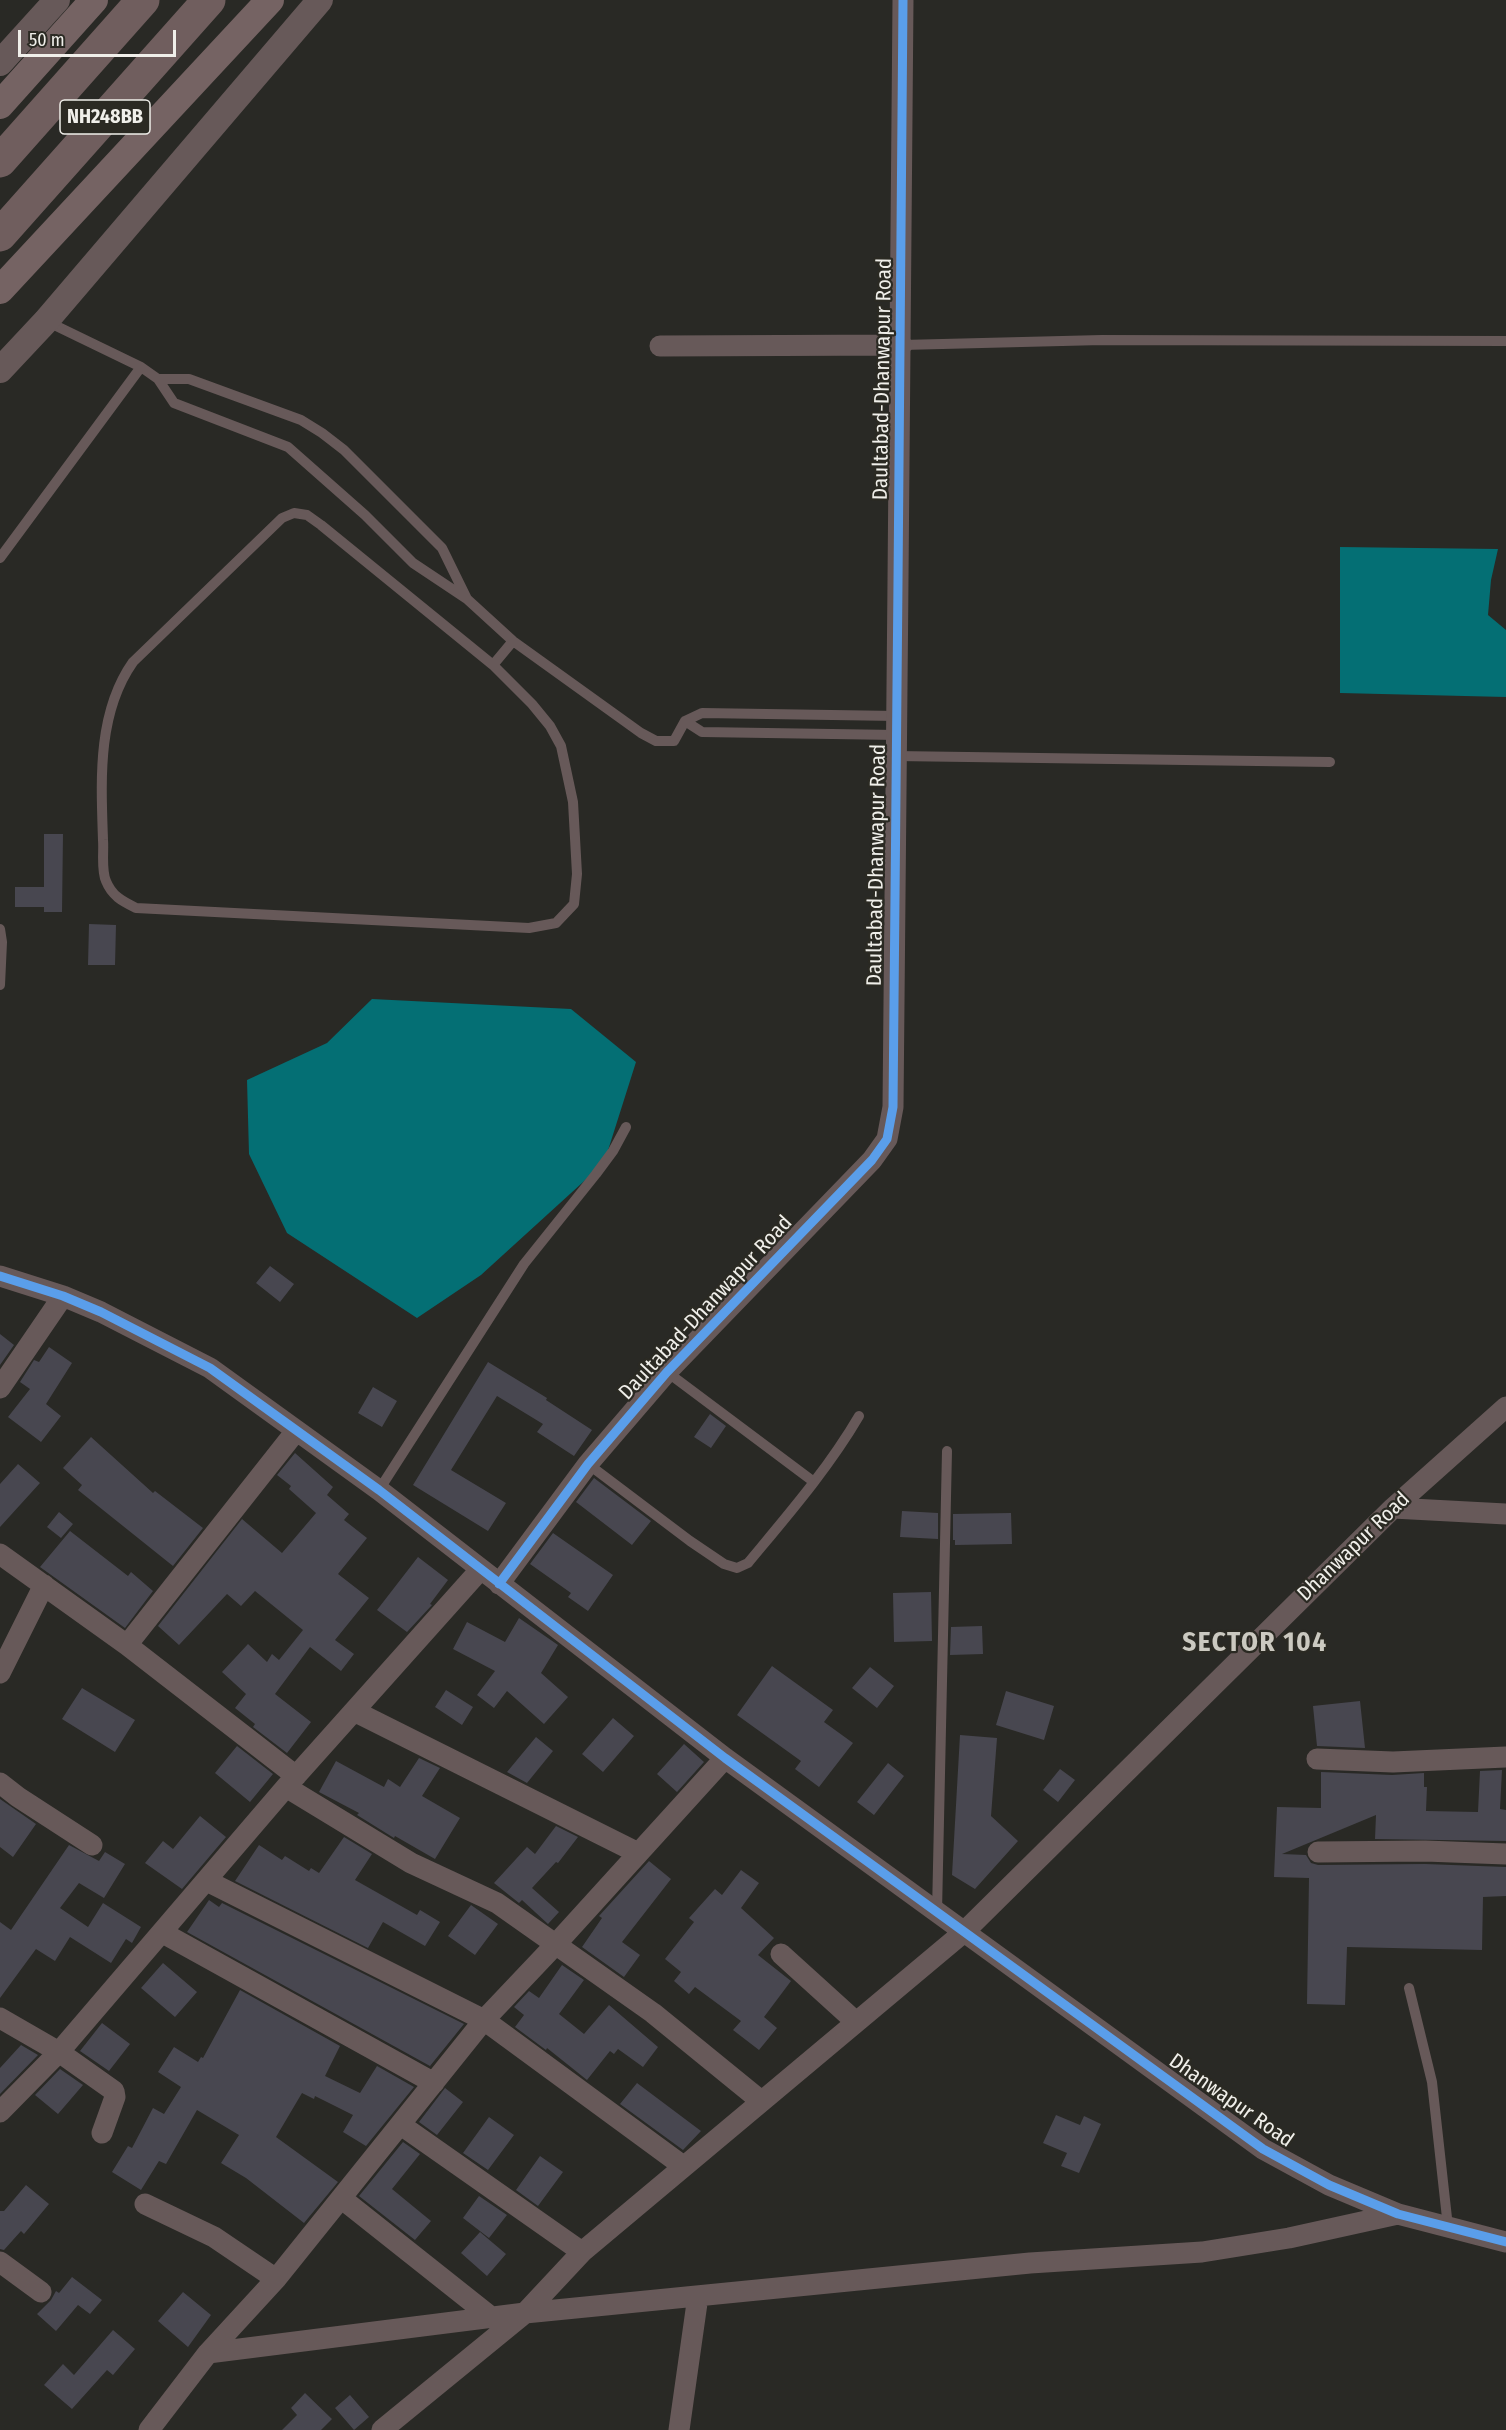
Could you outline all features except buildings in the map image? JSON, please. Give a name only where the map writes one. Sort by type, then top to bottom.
[{"type":"highway","name":"NH248BB","points":[[0,161],[142,0]]},
{"type":"highway","name":"NH248BB","points":[[0,235],[209,0]]},
{"type":"main road","points":[[0,105],[94,0]]},
{"type":"main road","points":[[0,290],[270,0]]},
{"type":"street","points":[[0,63],[57,0]]},
{"type":"street","points":[[0,370],[46,321],[320,0]]},
{"type":"street","name":"Daultabad-Dhanwapur Road","points":[[499,1584],[588,1464],[667,1372],[872,1160],[887,1139],[893,1107],[895,756],[902,345],[903,0]]},
{"type":"street","points":[[660,346],[902,345]]},
{"type":"street","points":[[0,1276],[63,1296],[101,1312],[210,1368],[379,1490],[725,1758],[964,1932],[582,2252],[525,2313],[382,2430]]},
{"type":"street","points":[[0,1388],[63,1296]]},
{"type":"street","name":"Dhanwapur Road","points":[[1506,1407],[1393,1508],[964,1932],[1263,2149],[1329,2185],[1398,2214],[1506,2242]]},
{"type":"street","points":[[127,1645],[296,1431]]},
{"type":"street","points":[[1393,1508],[1506,1514]]},
{"type":"street","points":[[0,1554],[127,1645],[291,1781],[411,1863],[497,1903],[653,2013],[761,2101]]},
{"type":"street","points":[[0,2112],[59,2052],[291,1781],[480,1570]]},
{"type":"street","points":[[0,1673],[44,1585]]},
{"type":"street","points":[[354,1711],[638,1853]]},
{"type":"street","points":[[1317,1759],[1393,1762],[1506,1757]]},
{"type":"street","points":[[149,2430],[208,2353],[276,2279],[484,2020],[725,1758]]},
{"type":"street","points":[[0,1783],[92,1845]]},
{"type":"street","points":[[1318,1852],[1425,1851],[1506,1854]]},
{"type":"street","points":[[207,1881],[484,2020],[683,2166]]},
{"type":"street","points":[[163,1933],[434,2083]]},
{"type":"street","points":[[781,1954],[856,2022]]},
{"type":"street","points":[[0,2018],[59,2052],[114,2091],[116,2097],[102,2133]]},
{"type":"street","points":[[401,2125],[582,2252]]},
{"type":"street","points":[[341,2198],[491,2317]]},
{"type":"street","points":[[145,2204],[214,2237],[276,2279]]},
{"type":"street","points":[[208,2353],[525,2313],[1030,2263],[1202,2252],[1289,2238],[1398,2214]]},
{"type":"street","points":[[0,2262],[41,2292]]},
{"type":"street","points":[[679,2430],[698,2296]]},
{"type":"lane","points":[[46,321],[141,367],[158,379],[174,403],[288,447],[365,515],[413,563],[467,599],[513,641],[641,733],[656,741],[674,741],[685,721],[702,713],[897,726]]},
{"type":"lane","points":[[902,345],[1102,340],[1506,341]]},
{"type":"lane","points":[[0,558],[141,367]]},
{"type":"lane","points":[[158,379],[189,379],[301,420],[322,433],[344,450],[442,548],[467,599]]},
{"type":"lane","points":[[294,513],[307,515],[494,665],[532,704],[550,726],[561,746],[573,802],[577,874],[574,904],[556,923],[529,928],[136,908],[116,897],[105,879],[103,752],[113,701],[120,680],[133,662],[282,518],[294,513]]},
{"type":"lane","points":[[494,665],[513,641]]},
{"type":"lane","points":[[685,721],[702,732],[897,726]]},
{"type":"lane","points":[[895,756],[1330,762]]},
{"type":"lane","points":[[0,929],[2,942],[0,985]]},
{"type":"lane","points":[[379,1490],[524,1264],[596,1174],[626,1128]]},
{"type":"lane","points":[[667,1372],[814,1482]]},
{"type":"lane","points":[[588,1464],[690,1541],[724,1564],[737,1568],[748,1563],[814,1482],[859,1416]]},
{"type":"lane","points":[[938,1912],[947,1450]]},
{"type":"lane","points":[[1409,1988],[1432,2082],[1448,2227]]},
{"type":"water","points":[[1340,547],[1498,549],[1491,580],[1488,615],[1506,630],[1506,697],[1340,693]]},
{"type":"water","points":[[372,999],[571,1009],[636,1062],[604,1163],[481,1275],[417,1318],[287,1233],[249,1154],[247,1080],[327,1043]]},
{"type":"cycle path","points":[[499,1584],[588,1464],[667,1372],[872,1160],[887,1139],[893,1107],[903,0]]},
{"type":"cycle path","points":[[0,1276],[63,1296],[101,1312],[210,1368],[379,1490],[725,1758],[1263,2149],[1329,2185],[1398,2214],[1506,2242]]},
{"type":"district","name":"SECTOR 104","points":[[1255,1643]]}]
